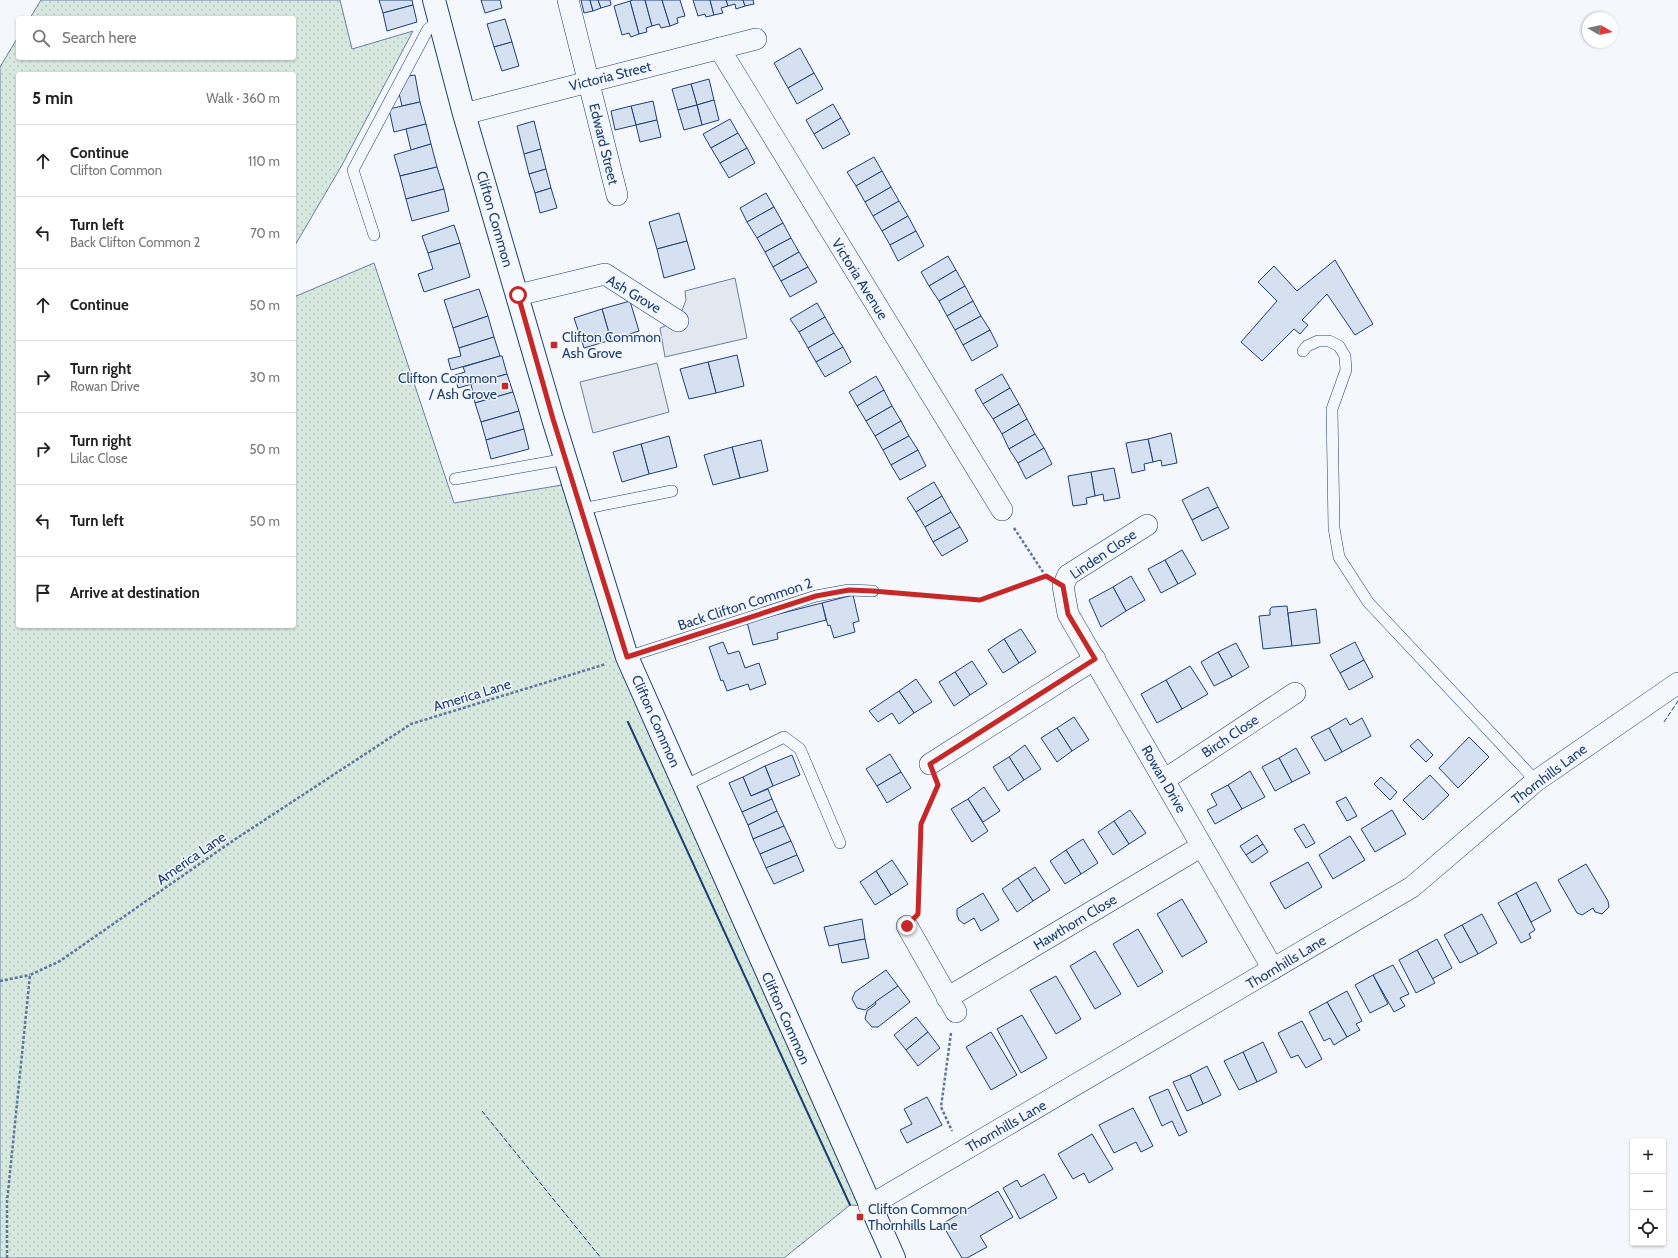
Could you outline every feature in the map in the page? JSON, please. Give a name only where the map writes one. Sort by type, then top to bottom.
[{"type":"main road","name":"Clifton Common","points":[[437,10],[464,114],[553,419],[627,657],[869,1206],[894,1258]]},
{"type":"street","name":"Edward Street","points":[[568,0],[617,195]]},
{"type":"street","name":"Victoria Street","points":[[464,114],[756,39]]},
{"type":"street","name":"Victoria Avenue","points":[[719,48],[1002,510]]},
{"type":"street","name":"Ash Grove","points":[[518,295],[605,274],[678,321]]},
{"type":"street","name":"Linden Close","points":[[1063,586],[1068,575],[1147,525]]},
{"type":"street","name":"Rowan Drive","points":[[1063,586],[1068,614],[1273,969]]},
{"type":"street","points":[[930,764],[1095,659]]},
{"type":"street","name":"Thornhills Lane","points":[[869,1206],[1412,887],[1536,781],[1678,683]]},
{"type":"street","name":"Birch Close","points":[[1164,780],[1296,692]]},
{"type":"street","name":"Hawthorn Close","points":[[951,1005],[1202,846]]},
{"type":"street","points":[[907,926],[951,1005]]},
{"type":"lane","points":[[374,234],[353,170],[437,10]]},
{"type":"lane","points":[[1302,351],[1307,346],[1318,341],[1330,341],[1340,346],[1345,356],[1346,370],[1332,409],[1334,528],[1339,557],[1368,602],[1536,781]]},
{"type":"lane","points":[[456,479],[566,459]]},
{"type":"lane","points":[[582,509],[672,491]]},
{"type":"lane","name":"Back Clifton Common 2","points":[[627,657],[816,596],[849,590],[873,591]]},
{"type":"lane","points":[[684,786],[784,737],[800,749],[840,843]]},
{"type":"path","points":[[873,591],[980,600],[1046,576],[1002,510]]},
{"type":"path","name":"America Lane","points":[[0,981],[30,975],[60,961],[234,840],[411,724],[627,657]]},
{"type":"path","points":[[907,926],[918,914],[921,824],[938,785],[930,764]]},
{"type":"path","points":[[7,1258],[8,1202],[30,975]]},
{"type":"path","points":[[951,1005],[941,1107],[962,1152]]},
{"type":"shaded area","points":[[41,0],[340,0],[352,49],[413,31],[342,165],[296,244],[296,72],[16,72],[16,628],[296,628],[296,296],[374,263],[454,503],[574,483],[601,572],[869,1206],[850,1205],[784,1258],[0,1258],[0,67],[16,40],[16,60],[296,60],[296,16],[31,16]]},
{"type":"shaded area","points":[[735,278],[747,338],[665,357],[660,328],[678,321],[686,300],[685,291]]},
{"type":"shaded area","points":[[657,363],[669,412],[593,433],[580,382]]},
{"type":"building","points":[[379,0],[412,0],[413,5],[383,13]]},
{"type":"building","points":[[481,0],[500,0],[502,8],[485,13]]},
{"type":"building","points":[[581,0],[590,0],[593,11],[584,13]]},
{"type":"building","points":[[590,0],[598,0],[601,8],[593,11]]},
{"type":"building","points":[[598,0],[610,0],[611,5],[601,8]]},
{"type":"building","points":[[645,0],[652,26],[646,28],[647,32],[639,34],[630,1]]},
{"type":"building","points":[[645,0],[662,0],[670,26],[661,28],[659,24],[652,26]]},
{"type":"building","points":[[662,0],[680,0],[685,16],[677,18],[678,23],[670,26]]},
{"type":"building","points":[[693,0],[710,0],[714,15],[706,17],[705,14],[698,16]]},
{"type":"building","points":[[710,0],[726,0],[728,6],[721,8],[723,13],[714,15]]},
{"type":"building","points":[[726,0],[743,0],[745,6],[736,9],[735,4],[728,6]]},
{"type":"building","points":[[743,0],[753,0],[754,4],[745,6]]},
{"type":"building","points":[[630,1],[639,34],[631,37],[629,33],[622,35],[614,6]]},
{"type":"building","points":[[413,5],[417,22],[387,31],[383,13]]},
{"type":"building","points":[[505,19],[512,42],[494,47],[487,24]]},
{"type":"building","points":[[512,42],[519,66],[502,71],[494,47]]},
{"type":"building","points":[[800,48],[814,73],[788,88],[774,63]]},
{"type":"building","points":[[814,73],[823,89],[797,104],[788,88]]},
{"type":"building","points":[[415,75],[420,102],[402,106],[398,89],[408,76]]},
{"type":"building","points":[[709,79],[714,100],[697,105],[691,84]]},
{"type":"building","points":[[691,84],[697,105],[678,110],[672,89]]},
{"type":"building","points":[[714,100],[719,120],[702,125],[697,105]]},
{"type":"building","points":[[653,101],[657,120],[636,125],[631,106]]},
{"type":"building","points":[[420,102],[426,124],[394,132],[389,109]]},
{"type":"building","points":[[833,104],[841,118],[814,134],[806,120]]},
{"type":"building","points":[[697,105],[702,125],[684,130],[678,110]]},
{"type":"building","points":[[631,106],[636,125],[615,130],[611,111]]},
{"type":"building","points":[[841,118],[850,134],[823,149],[814,134]]},
{"type":"building","points":[[730,119],[738,133],[711,148],[703,134]]},
{"type":"building","points":[[657,120],[661,137],[640,142],[636,125]]},
{"type":"building","points":[[534,121],[541,149],[524,154],[517,126]]},
{"type":"building","points":[[426,124],[431,144],[411,150],[406,129]]},
{"type":"building","points":[[738,133],[747,148],[720,163],[711,148]]},
{"type":"building","points":[[431,144],[437,167],[400,176],[394,155]]},
{"type":"building","points":[[747,148],[755,163],[729,178],[720,163]]},
{"type":"building","points":[[541,149],[546,169],[529,174],[524,154]]},
{"type":"building","points":[[874,157],[882,171],[856,186],[847,172]]},
{"type":"building","points":[[437,167],[444,189],[406,199],[400,176]]},
{"type":"building","points":[[546,169],[551,188],[535,193],[529,174]]},
{"type":"building","points":[[882,171],[891,187],[865,202],[856,186]]},
{"type":"building","points":[[891,187],[899,201],[873,216],[865,202]]},
{"type":"building","points":[[551,188],[557,208],[540,213],[535,193]]},
{"type":"building","points":[[444,189],[449,211],[412,221],[406,199]]},
{"type":"building","points":[[766,193],[774,207],[747,222],[740,208]]},
{"type":"building","points":[[899,201],[908,216],[882,231],[873,216]]},
{"type":"building","points":[[774,207],[783,223],[757,238],[747,222]]},
{"type":"building","points":[[679,213],[687,241],[657,249],[649,222]]},
{"type":"building","points":[[908,216],[916,231],[890,245],[882,231]]},
{"type":"building","points":[[783,223],[791,238],[765,252],[757,238]]},
{"type":"building","points":[[454,225],[460,243],[428,253],[422,236]]},
{"type":"building","points":[[916,231],[924,246],[898,261],[890,245]]},
{"type":"building","points":[[791,238],[799,252],[773,267],[765,252]]},
{"type":"building","points":[[687,241],[695,269],[664,278],[657,249]]},
{"type":"building","points":[[460,243],[470,277],[424,292],[418,274],[433,269],[428,253]]},
{"type":"building","points":[[799,252],[808,267],[781,281],[773,267]]},
{"type":"building","points":[[948,256],[956,270],[929,286],[921,272]]},
{"type":"building","points":[[1335,260],[1373,324],[1355,335],[1327,294],[1302,320],[1308,325],[1300,334],[1294,329],[1262,361],[1241,342],[1277,301],[1258,282],[1274,266],[1297,291]]},
{"type":"building","points":[[808,267],[817,282],[790,297],[781,281]]},
{"type":"building","points":[[956,270],[965,286],[939,301],[929,286]]},
{"type":"building","points":[[965,286],[973,301],[947,316],[939,301]]},
{"type":"building","points":[[479,289],[488,316],[453,328],[444,300]]},
{"type":"building","points":[[630,301],[639,331],[611,340],[602,309]]},
{"type":"building","points":[[973,301],[981,316],[955,330],[947,316]]},
{"type":"building","points":[[817,303],[825,317],[799,332],[790,319]]},
{"type":"building","points":[[602,309],[611,340],[584,348],[574,318]]},
{"type":"building","points":[[488,316],[494,337],[459,348],[453,328]]},
{"type":"building","points":[[981,316],[990,330],[963,345],[955,330]]},
{"type":"building","points":[[825,317],[834,333],[808,348],[799,332]]},
{"type":"building","points":[[990,330],[998,346],[972,361],[963,345]]},
{"type":"building","points":[[834,333],[843,347],[816,362],[808,348]]},
{"type":"building","points":[[494,337],[500,356],[451,370],[448,359],[461,356],[459,348]]},
{"type":"building","points":[[843,347],[851,362],[825,377],[816,362]]},
{"type":"building","points":[[737,355],[744,386],[716,393],[708,362]]},
{"type":"building","points":[[502,356],[507,374],[458,388],[455,375],[465,372],[463,367]]},
{"type":"building","points":[[708,362],[716,393],[689,399],[680,369]]},
{"type":"building","points":[[507,374],[513,392],[475,403],[471,384]]},
{"type":"building","points":[[1002,374],[1010,388],[983,404],[975,390]]},
{"type":"building","points":[[876,376],[884,390],[857,406],[849,392]]},
{"type":"building","points":[[1010,388],[1019,404],[993,419],[983,404]]},
{"type":"building","points":[[884,390],[892,406],[866,421],[857,406]]},
{"type":"building","points":[[513,392],[519,411],[481,422],[475,403]]},
{"type":"building","points":[[1019,404],[1027,419],[1002,434],[993,419]]},
{"type":"building","points":[[892,406],[901,421],[875,436],[866,421]]},
{"type":"building","points":[[519,411],[524,429],[486,440],[481,422]]},
{"type":"building","points":[[1027,419],[1035,434],[1009,449],[1002,434]]},
{"type":"building","points":[[901,421],[909,436],[883,450],[875,436]]},
{"type":"building","points":[[524,429],[529,449],[491,459],[486,440]]},
{"type":"building","points":[[1171,433],[1177,463],[1162,466],[1161,460],[1153,462],[1148,439]]},
{"type":"building","points":[[1035,434],[1044,448],[1018,463],[1009,449]]},
{"type":"building","points":[[669,436],[677,467],[649,474],[641,444]]},
{"type":"building","points":[[909,436],[918,450],[891,465],[883,450]]},
{"type":"building","points":[[1148,439],[1153,462],[1144,464],[1145,470],[1132,473],[1126,443]]},
{"type":"building","points":[[761,440],[768,471],[740,478],[732,447]]},
{"type":"building","points":[[641,444],[649,474],[622,482],[613,452]]},
{"type":"building","points":[[732,447],[740,478],[713,485],[704,455]]},
{"type":"building","points":[[1044,448],[1052,464],[1026,479],[1018,463]]},
{"type":"building","points":[[918,450],[926,466],[900,480],[891,465]]},
{"type":"building","points":[[1114,468],[1120,498],[1104,501],[1103,494],[1095,496],[1091,472]]},
{"type":"building","points":[[1091,472],[1095,496],[1086,498],[1087,504],[1073,506],[1068,476]]},
{"type":"building","points":[[934,482],[942,496],[916,512],[907,498]]},
{"type":"building","points":[[1208,487],[1218,507],[1192,520],[1182,500]]},
{"type":"building","points":[[942,496],[951,512],[925,527],[916,512]]},
{"type":"building","points":[[1218,507],[1229,528],[1202,541],[1192,520]]},
{"type":"building","points":[[951,512],[960,527],[933,542],[925,527]]},
{"type":"building","points":[[960,527],[968,541],[942,556],[933,542]]},
{"type":"building","points":[[1182,550],[1196,574],[1178,584],[1165,560]]},
{"type":"building","points":[[1165,560],[1178,584],[1161,593],[1148,569]]},
{"type":"building","points":[[1131,576],[1145,600],[1126,611],[1113,587]]},
{"type":"building","points":[[1113,587],[1126,611],[1101,627],[1089,600]]},
{"type":"building","points":[[853,595],[859,621],[853,623],[855,632],[834,638],[830,625],[828,626],[822,603]]},
{"type":"building","points":[[822,603],[826,620],[777,633],[778,639],[753,645],[747,622]]},
{"type":"building","points":[[1287,606],[1292,646],[1263,649],[1259,616],[1270,615],[1270,609],[1272,607]]},
{"type":"building","points":[[1316,609],[1320,643],[1292,646],[1288,613]]},
{"type":"building","points":[[1021,629],[1036,652],[1019,663],[1004,639]]},
{"type":"building","points":[[1004,639],[1019,663],[1003,673],[988,650]]},
{"type":"building","points":[[723,642],[728,654],[739,651],[745,668],[759,663],[766,684],[750,690],[748,684],[727,691],[723,680],[721,681],[709,647]]},
{"type":"building","points":[[1355,642],[1364,660],[1340,673],[1330,655]]},
{"type":"building","points":[[1236,643],[1249,667],[1232,677],[1218,652]]},
{"type":"building","points":[[1218,652],[1232,677],[1214,686],[1201,662]]},
{"type":"building","points":[[1364,660],[1373,677],[1349,690],[1340,673]]},
{"type":"building","points":[[972,661],[987,684],[970,695],[955,672]]},
{"type":"building","points":[[1190,666],[1208,694],[1182,709],[1166,680]]},
{"type":"building","points":[[955,672],[970,695],[954,706],[939,682]]},
{"type":"building","points":[[916,679],[932,702],[914,713],[899,691]]},
{"type":"building","points":[[1166,680],[1182,709],[1157,723],[1141,694]]},
{"type":"building","points":[[899,691],[914,713],[899,724],[892,713],[878,722],[869,711]]},
{"type":"building","points":[[1074,717],[1089,740],[1072,751],[1057,728]]},
{"type":"building","points":[[1346,718],[1350,725],[1362,718],[1371,736],[1342,752],[1329,728]]},
{"type":"building","points":[[1057,728],[1072,751],[1057,762],[1041,738]]},
{"type":"building","points":[[1329,728],[1342,752],[1325,761],[1311,737]]},
{"type":"building","points":[[1469,737],[1489,757],[1458,788],[1439,768]]},
{"type":"building","points":[[1418,739],[1433,755],[1426,762],[1410,746]]},
{"type":"building","points":[[1025,745],[1041,769],[1024,780],[1009,757]]},
{"type":"building","points":[[1296,748],[1310,773],[1292,782],[1279,758]]},
{"type":"building","points":[[890,754],[901,772],[877,786],[866,769]]},
{"type":"building","points":[[792,755],[800,775],[773,786],[765,766]]},
{"type":"building","points":[[1009,757],[1024,780],[1008,791],[993,767]]},
{"type":"building","points":[[1279,758],[1292,782],[1275,791],[1262,767]]},
{"type":"building","points":[[765,766],[773,786],[751,796],[743,777]]},
{"type":"building","points":[[1250,771],[1265,797],[1242,809],[1228,785]]},
{"type":"building","points":[[901,772],[911,788],[887,803],[877,786]]},
{"type":"building","points":[[1430,775],[1449,795],[1423,820],[1403,800]]},
{"type":"building","points":[[743,777],[751,796],[768,789],[772,799],[742,812],[729,783]]},
{"type":"building","points":[[1381,777],[1397,792],[1390,800],[1374,784]]},
{"type":"building","points":[[1228,785],[1242,809],[1215,824],[1207,810],[1217,805],[1211,794]]},
{"type":"building","points":[[984,787],[1000,811],[983,822],[968,799]]},
{"type":"building","points":[[1346,797],[1357,816],[1347,821],[1336,802]]},
{"type":"building","points":[[772,799],[777,811],[748,825],[742,812]]},
{"type":"building","points":[[968,799],[988,831],[972,842],[951,809]]},
{"type":"building","points":[[1130,810],[1146,833],[1129,844],[1114,821]]},
{"type":"building","points":[[1392,810],[1406,834],[1375,852],[1361,829]]},
{"type":"building","points":[[777,811],[784,826],[753,839],[748,825]]},
{"type":"building","points":[[1114,821],[1129,844],[1113,855],[1098,832]]},
{"type":"building","points":[[1304,824],[1315,843],[1306,848],[1294,829]]},
{"type":"building","points":[[784,826],[791,841],[760,854],[753,839]]},
{"type":"building","points":[[1257,835],[1263,844],[1246,855],[1240,846]]},
{"type":"building","points":[[1350,836],[1365,860],[1333,879],[1319,855]]},
{"type":"building","points":[[1083,839],[1098,863],[1081,874],[1066,850]]},
{"type":"building","points":[[791,841],[797,855],[766,868],[760,854]]},
{"type":"building","points":[[1263,844],[1268,852],[1252,863],[1246,855]]},
{"type":"building","points":[[1066,850],[1081,874],[1065,884],[1050,861]]},
{"type":"building","points":[[797,855],[804,871],[774,884],[766,868]]},
{"type":"building","points":[[892,860],[908,884],[891,895],[876,871]]},
{"type":"building","points":[[1308,862],[1322,887],[1285,909],[1270,883]]},
{"type":"building","points":[[1586,864],[1608,901],[1609,907],[1602,914],[1595,912],[1593,908],[1582,915],[1577,913],[1558,880]]},
{"type":"building","points":[[1035,867],[1050,890],[1033,901],[1018,878]]},
{"type":"building","points":[[876,871],[891,895],[875,905],[860,882]]},
{"type":"building","points":[[1018,878],[1033,901],[1017,912],[1002,889]]},
{"type":"building","points":[[1536,882],[1551,911],[1531,922],[1516,893]]},
{"type":"building","points":[[983,893],[999,920],[981,931],[974,918],[964,924],[959,920],[957,909]]},
{"type":"building","points":[[1516,893],[1535,930],[1529,934],[1531,938],[1521,943],[1498,903]]},
{"type":"building","points":[[1182,899],[1207,942],[1182,957],[1157,914]]},
{"type":"building","points":[[1482,914],[1497,943],[1478,954],[1462,925]]},
{"type":"building","points":[[862,919],[865,939],[829,946],[824,927]]},
{"type":"building","points":[[1462,925],[1478,954],[1460,963],[1444,935]]},
{"type":"building","points":[[1138,929],[1163,972],[1138,987],[1113,944]]},
{"type":"building","points":[[865,939],[869,958],[842,963],[838,944]]},
{"type":"building","points":[[1437,939],[1452,968],[1432,979],[1417,950]]},
{"type":"building","points":[[1417,950],[1435,983],[1416,993],[1399,960]]},
{"type":"building","points":[[1095,951],[1121,994],[1095,1009],[1070,966]]},
{"type":"building","points":[[1393,965],[1409,994],[1400,998],[1405,1006],[1394,1012],[1373,975]]},
{"type":"building","points":[[886,970],[898,986],[865,1010],[857,1008],[852,999],[855,992]]},
{"type":"building","points":[[1373,975],[1388,1004],[1370,1013],[1355,985]]},
{"type":"building","points":[[1056,976],[1081,1019],[1056,1034],[1030,990]]},
{"type":"building","points":[[898,986],[910,1002],[878,1027],[872,1027],[865,1019],[867,1011],[876,1004],[875,1002]]},
{"type":"building","points":[[1347,991],[1362,1021],[1356,1024],[1360,1030],[1347,1037],[1327,1002]]},
{"type":"building","points":[[1327,1002],[1347,1037],[1334,1045],[1330,1038],[1324,1041],[1309,1012]]},
{"type":"building","points":[[1022,1015],[1047,1058],[1021,1073],[997,1029]]},
{"type":"building","points":[[916,1017],[928,1032],[906,1050],[894,1035]]},
{"type":"building","points":[[1302,1021],[1322,1059],[1306,1068],[1298,1055],[1291,1058],[1278,1033]]},
{"type":"building","points":[[928,1032],[940,1048],[918,1066],[906,1050]]},
{"type":"building","points":[[991,1032],[1017,1075],[991,1090],[966,1047]]},
{"type":"building","points":[[1263,1042],[1277,1072],[1257,1082],[1243,1052]]},
{"type":"building","points":[[1243,1052],[1257,1082],[1239,1090],[1224,1061]]},
{"type":"building","points":[[1207,1066],[1221,1095],[1203,1104],[1190,1075]]},
{"type":"building","points":[[1190,1075],[1203,1104],[1187,1111],[1173,1082]]},
{"type":"building","points":[[1168,1089],[1187,1132],[1179,1136],[1172,1121],[1162,1126],[1149,1097]]},
{"type":"building","points":[[927,1097],[942,1125],[907,1143],[900,1130],[912,1124],[904,1109]]},
{"type":"building","points":[[1133,1108],[1153,1146],[1141,1152],[1136,1142],[1114,1153],[1099,1125]]},
{"type":"building","points":[[1092,1134],[1113,1169],[1089,1183],[1084,1173],[1073,1179],[1058,1154]]},
{"type":"building","points":[[1044,1174],[1057,1198],[1020,1219],[1003,1188],[1017,1180],[1021,1187]]},
{"type":"building","points":[[998,1191],[1013,1217],[980,1236],[987,1247],[967,1258],[962,1258],[942,1224]]},
{"type":"fence","points":[[1664,722],[1678,701]]},
{"type":"fence","points":[[482,1111],[601,1258]]},
{"type":"wall","points":[[628,722],[850,1205]]},
{"type":"place","name":"Clifton Common Ash Grove","points":[[554,345]]},
{"type":"place","name":"Clifton Common / Ash Grove","points":[[505,386]]},
{"type":"place","name":"Clifton Common Thornhills Lane","points":[[860,1217]]},
{"type":"route","points":[[518,295],[553,419],[627,657],[816,596],[849,590],[980,600],[1046,576],[1063,586],[1068,614],[1095,659],[930,764],[938,785],[921,824],[918,914],[907,926]]}]
